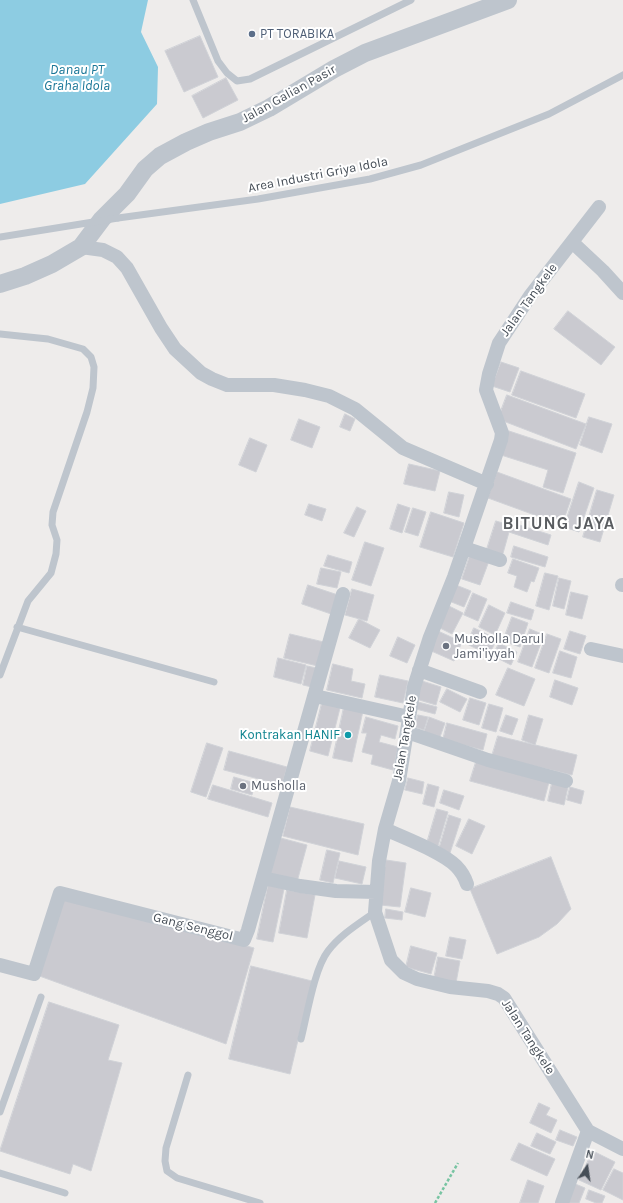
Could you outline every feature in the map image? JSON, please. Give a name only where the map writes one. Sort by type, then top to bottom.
[{"type":"street","name":"Jalan Galian Pasir","points":[[81,247],[102,219],[127,194],[145,169],[160,156],[186,142],[209,132],[240,122],[269,108],[334,69],[365,53],[508,0]]},
{"type":"street","name":"Jalan Tangkele","points":[[588,1131],[504,998],[498,994],[488,991],[450,987],[418,980],[404,973],[391,960],[375,912],[379,861],[385,829],[399,781],[414,687],[430,637],[487,484],[502,433],[486,390],[494,358],[499,343],[530,296],[599,207]]},
{"type":"street","points":[[572,242],[604,271],[623,293]]},
{"type":"street","points":[[0,284],[25,276],[52,264],[81,247],[103,250],[117,257],[127,268],[174,349],[201,373],[227,386],[274,385],[329,396],[355,409],[403,448],[487,484]]},
{"type":"street","points":[[464,548],[500,560]]},
{"type":"street","name":"Gang Senggol","points":[[0,965],[34,974],[60,893],[244,940],[316,696],[343,594]]},
{"type":"street","points":[[591,649],[623,656]]},
{"type":"street","points":[[419,670],[480,692]]},
{"type":"street","points":[[316,696],[409,717]]},
{"type":"street","points":[[407,732],[488,760],[566,781]]},
{"type":"street","points":[[385,829],[437,854],[456,866],[467,884]]},
{"type":"street","points":[[263,878],[300,886],[336,891],[376,892]]},
{"type":"street","points":[[562,1203],[588,1131],[623,1149]]},
{"type":"lane","points":[[193,0],[218,61],[227,73],[236,81],[250,79],[411,0]]},
{"type":"lane","name":"Area Industri Griya Idola","points":[[0,237],[118,218],[258,199],[370,179],[421,165],[549,114],[623,75]]},
{"type":"lane","points":[[0,334],[48,339],[83,349],[91,357],[94,367],[93,388],[87,412],[53,512],[52,525],[57,540],[56,554],[51,572],[28,601],[0,675]]},
{"type":"lane","points":[[18,627],[214,682]]},
{"type":"lane","points":[[301,1039],[317,974],[327,952],[352,928],[375,912]]},
{"type":"lane","points":[[0,1112],[41,997]]},
{"type":"lane","points":[[188,1075],[166,1148],[165,1161],[167,1171],[177,1178],[260,1203]]},
{"type":"lane","points":[[0,1173],[66,1193]]},
{"type":"path","points":[[436,1203],[458,1163]]},
{"type":"water","name":"Danau PT Graha Idola","points":[[0,0],[148,0],[141,32],[158,67],[157,104],[85,184],[0,204]]},
{"type":"building","points":[[200,36],[218,77],[184,92],[165,51]]},
{"type":"building","points":[[226,78],[238,100],[203,118],[192,96]]},
{"type":"building","points":[[568,311],[615,347],[601,365],[554,329]]},
{"type":"building","points":[[501,362],[519,368],[510,392],[492,386]]},
{"type":"building","points":[[521,371],[585,394],[576,418],[512,395]]},
{"type":"building","points":[[507,395],[586,424],[576,449],[498,419]]},
{"type":"building","points":[[345,414],[355,419],[350,431],[340,427]]},
{"type":"building","points":[[589,417],[612,424],[602,453],[580,445]]},
{"type":"building","points":[[299,419],[320,427],[312,448],[291,440]]},
{"type":"building","points":[[509,431],[576,453],[563,493],[543,487],[548,470],[501,455]]},
{"type":"building","points":[[250,438],[267,445],[256,472],[239,465]]},
{"type":"building","points":[[409,464],[440,471],[435,491],[404,484]]},
{"type":"building","points":[[497,472],[571,499],[562,525],[488,498]]},
{"type":"building","points":[[579,482],[594,488],[579,532],[564,527]]},
{"type":"building","points":[[597,490],[614,495],[600,542],[583,537]]},
{"type":"building","points":[[449,492],[464,495],[459,517],[444,513]]},
{"type":"building","points":[[309,504],[326,509],[322,521],[305,515]]},
{"type":"building","points":[[398,504],[410,508],[402,533],[390,529]]},
{"type":"building","points":[[357,507],[366,511],[354,537],[344,533]]},
{"type":"building","points":[[413,508],[426,512],[418,536],[405,532]]},
{"type":"building","points":[[431,512],[464,523],[453,557],[420,547]]},
{"type":"building","points":[[496,521],[506,524],[507,521],[551,535],[548,545],[509,532],[502,557],[486,552]]},
{"type":"building","points":[[365,542],[384,548],[371,586],[352,580]]},
{"type":"building","points":[[514,546],[548,557],[545,567],[511,557]]},
{"type":"building","points":[[328,555],[352,562],[349,573],[324,566]]},
{"type":"building","points":[[470,555],[489,561],[480,585],[462,579]]},
{"type":"building","points":[[513,559],[539,568],[534,582],[531,581],[527,592],[514,587],[517,576],[508,573]]},
{"type":"building","points":[[321,568],[341,572],[337,588],[317,584]]},
{"type":"building","points":[[545,573],[558,576],[549,610],[536,606]]},
{"type":"building","points":[[559,578],[571,581],[564,609],[553,606]]},
{"type":"building","points":[[308,585],[341,596],[334,615],[302,604]]},
{"type":"building","points":[[456,585],[471,591],[464,607],[449,601]]},
{"type":"building","points":[[352,589],[374,595],[367,621],[345,615]]},
{"type":"building","points":[[571,592],[588,596],[582,619],[566,615]]},
{"type":"building","points":[[473,593],[487,599],[478,621],[464,615]]},
{"type":"building","points":[[511,602],[534,610],[531,620],[507,613]]},
{"type":"building","points":[[447,605],[463,613],[452,634],[436,626]]},
{"type":"building","points":[[489,605],[505,613],[495,635],[479,627]]},
{"type":"building","points":[[512,617],[528,623],[520,647],[503,641]]},
{"type":"building","points":[[359,619],[380,630],[370,648],[349,638]]},
{"type":"building","points":[[474,628],[497,639],[489,655],[467,644]]},
{"type":"building","points":[[530,629],[544,635],[532,667],[518,662]]},
{"type":"building","name":"Musholla Darul Jami'iyyah","points":[[438,631],[462,642],[454,661],[429,650]]},
{"type":"building","points":[[570,631],[586,636],[580,654],[564,649]]},
{"type":"building","points":[[290,634],[328,643],[322,667],[284,658]]},
{"type":"building","points":[[547,634],[561,639],[549,673],[535,668]]},
{"type":"building","points":[[398,637],[415,645],[407,663],[390,656]]},
{"type":"building","points":[[499,643],[517,652],[511,665],[493,656]]},
{"type":"building","points":[[560,651],[577,657],[571,678],[553,673]]},
{"type":"building","points":[[278,658],[306,665],[301,684],[274,677]]},
{"type":"building","points":[[333,664],[353,669],[351,681],[365,684],[362,698],[327,690]]},
{"type":"building","points":[[307,666],[321,669],[316,688],[303,685]]},
{"type":"building","points":[[508,668],[535,679],[524,706],[496,695]]},
{"type":"building","points":[[380,675],[408,681],[403,703],[375,697]]},
{"type":"building","points":[[555,680],[578,688],[572,705],[550,697]]},
{"type":"building","points":[[422,681],[441,687],[436,705],[416,699]]},
{"type":"building","points":[[447,689],[467,699],[460,712],[440,702]]},
{"type":"building","points":[[470,698],[486,703],[479,725],[463,720]]},
{"type":"building","points":[[418,702],[437,707],[435,714],[416,709]]},
{"type":"building","name":"Kontrakan HANIF","points":[[322,703],[340,708],[328,756],[310,751]]},
{"type":"building","points":[[489,704],[503,708],[496,732],[482,728]]},
{"type":"building","name":"Kontrakan HANIF","points":[[344,707],[363,711],[352,762],[333,758]]},
{"type":"building","points":[[418,715],[428,717],[424,730],[415,727]]},
{"type":"building","points":[[506,715],[518,719],[512,735],[500,731]]},
{"type":"building","points":[[529,715],[543,719],[535,745],[522,740]]},
{"type":"building","points":[[366,717],[398,726],[395,739],[381,735],[379,742],[398,747],[393,770],[371,764],[373,755],[362,752],[367,733],[362,733]]},
{"type":"building","points":[[429,717],[445,723],[440,737],[424,732]]},
{"type":"building","points":[[447,723],[487,734],[483,750],[443,740]]},
{"type":"building","points":[[498,736],[577,755],[572,775],[492,756]]},
{"type":"building","points":[[207,743],[223,748],[206,797],[191,792]]},
{"type":"building","points":[[229,751],[287,767],[282,785],[224,770]]},
{"type":"building","points":[[476,762],[549,782],[544,801],[470,781]]},
{"type":"building","name":"Musholla","points":[[234,777],[255,783],[252,795],[231,789]]},
{"type":"building","points":[[408,778],[424,782],[422,794],[405,790]]},
{"type":"building","points":[[552,783],[568,787],[564,805],[548,801]]},
{"type":"building","points":[[428,784],[439,787],[434,807],[423,804]]},
{"type":"building","points":[[213,785],[272,803],[268,817],[208,799]]},
{"type":"building","points":[[570,787],[584,791],[581,804],[567,800]]},
{"type":"building","points":[[444,790],[464,796],[459,810],[440,803]]},
{"type":"building","points":[[290,807],[364,824],[358,855],[283,836]]},
{"type":"building","points":[[437,809],[448,812],[438,846],[427,843]]},
{"type":"building","points":[[449,815],[461,819],[450,853],[439,849]]},
{"type":"building","points":[[469,819],[485,826],[472,854],[456,846]]},
{"type":"building","points":[[277,837],[307,845],[297,882],[268,875]]},
{"type":"building","points":[[327,850],[340,853],[333,883],[320,880]]},
{"type":"building","points":[[551,857],[571,909],[557,924],[539,937],[497,954],[470,889]]},
{"type":"building","points":[[386,860],[406,863],[400,907],[380,905]]},
{"type":"building","points":[[339,861],[366,867],[362,884],[335,878]]},
{"type":"building","points":[[268,885],[284,889],[273,942],[257,939]]},
{"type":"building","points":[[411,888],[431,893],[425,917],[405,912]]},
{"type":"building","points":[[287,890],[315,895],[307,938],[279,933]]},
{"type":"building","points":[[60,893],[254,948],[226,1044],[34,974]]},
{"type":"building","points":[[386,909],[403,912],[402,920],[385,918]]},
{"type":"building","points":[[450,937],[466,940],[462,959],[446,956]]},
{"type":"building","points":[[411,946],[437,953],[431,974],[406,967]]},
{"type":"building","points":[[438,957],[460,961],[456,983],[434,979]]},
{"type":"building","points":[[251,966],[312,981],[290,1074],[229,1059]]},
{"type":"building","points":[[49,1002],[119,1025],[108,1060],[122,1063],[91,1171],[73,1164],[70,1174],[0,1151]]},
{"type":"building","points":[[539,1103],[550,1108],[546,1115],[557,1120],[551,1133],[530,1123]]},
{"type":"building","points":[[560,1130],[577,1137],[573,1146],[556,1140]]},
{"type":"building","points":[[537,1133],[556,1142],[550,1154],[531,1146]]},
{"type":"building","points":[[519,1143],[555,1159],[547,1176],[511,1160]]},
{"type":"building","points":[[593,1151],[615,1162],[601,1190],[579,1180]]},
{"type":"building","points":[[614,1169],[623,1173],[623,1200],[603,1190]]},
{"type":"building","points":[[528,1180],[544,1186],[538,1203],[520,1203]]},
{"type":"building","points":[[573,1183],[585,1188],[579,1203],[565,1203]]},
{"type":"building","points":[[589,1190],[605,1196],[602,1203],[596,1203],[586,1199]]},
{"type":"place","name":"PT TORABIKA","points":[[252,34]]},
{"type":"place","name":"Musholla Darul Jami'iyyah","points":[[446,646]]},
{"type":"place","name":"Kontrakan HANIF","points":[[348,735]]},
{"type":"place","name":"Musholla","points":[[243,786]]},
{"type":"district","name":"BITUNG JAYA","points":[[559,524]]}]
